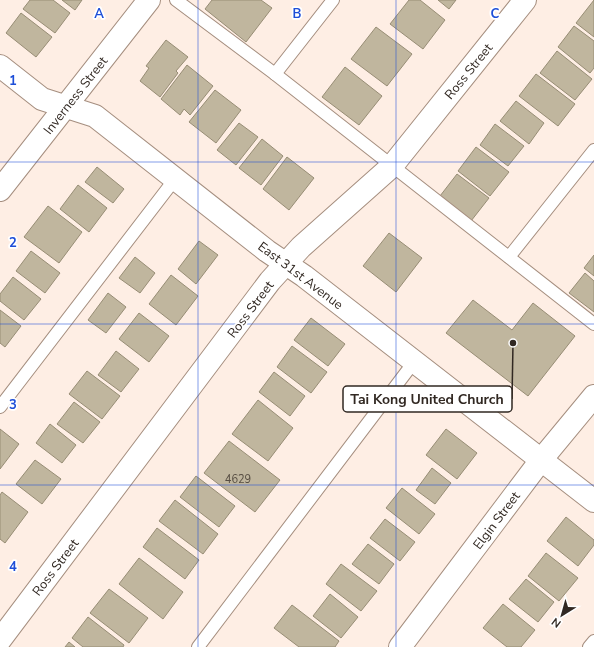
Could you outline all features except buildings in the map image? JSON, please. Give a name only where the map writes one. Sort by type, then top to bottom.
[{"type":"street","name":"Inverness Street","points":[[0,190],[149,0]]},
{"type":"street","name":"Ross Street","points":[[0,640],[267,286],[301,247],[392,166],[525,0]]},
{"type":"street","name":"East 31st Avenue","points":[[0,66],[42,99],[95,116],[267,251],[304,276],[594,501]]},
{"type":"street","name":"Elgin Street","points":[[400,647],[541,460],[594,396]]},
{"type":"lane","points":[[176,0],[274,74],[594,324]]},
{"type":"lane","points":[[274,74],[333,0]]},
{"type":"lane","points":[[509,257],[594,150]]},
{"type":"lane","points":[[0,407],[175,179]]},
{"type":"lane","points":[[198,647],[414,362]]},
{"type":"lane","points":[[589,647],[594,641]]},
{"type":"place","name":"Tai Kong United Church","points":[[513,343]]}]
